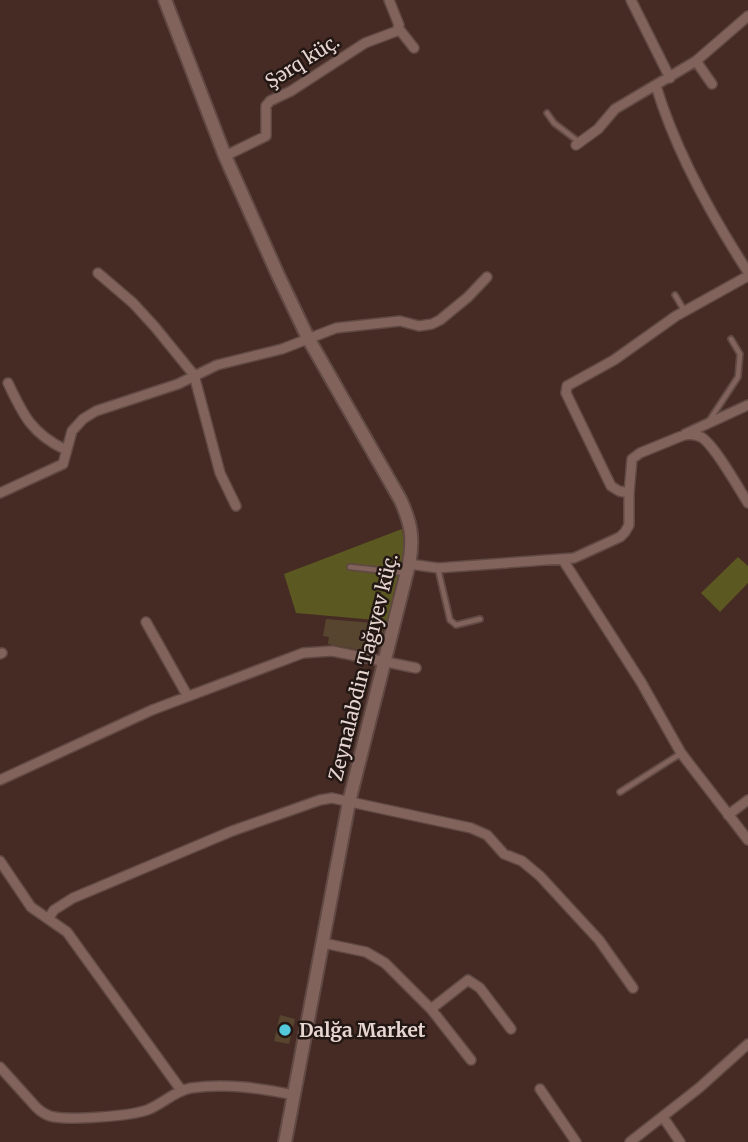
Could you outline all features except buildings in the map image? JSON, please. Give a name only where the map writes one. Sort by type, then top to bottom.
[{"type":"street","name":"Zeynalabdin Tağıyev küç.","points":[[165,0],[253,221],[308,338],[407,513],[413,538],[408,568],[349,802],[285,1142]]},
{"type":"street","points":[[389,0],[399,29],[414,48]]},
{"type":"street","points":[[631,0],[670,78]]},
{"type":"street","points":[[578,144],[598,129],[615,109],[696,61],[748,16]]},
{"type":"street","name":"Şərq küç.","points":[[225,156],[266,136],[266,106],[270,101],[291,91],[365,43],[399,29]]},
{"type":"street","points":[[696,61],[712,84]]},
{"type":"street","points":[[629,493],[611,486],[565,389],[571,383],[614,360],[684,311],[748,274],[702,194],[662,106],[656,86]]},
{"type":"street","points":[[98,273],[155,327],[194,375],[220,473],[236,506]]},
{"type":"street","points":[[0,493],[63,464],[72,431],[83,419],[96,411],[178,384],[217,365],[282,349],[336,328],[400,321],[418,326],[432,324],[468,297],[487,277]]},
{"type":"street","points":[[8,383],[29,424],[50,443],[66,450]]},
{"type":"street","points":[[408,568],[563,560],[588,553],[625,532],[629,525],[632,459],[748,405]]},
{"type":"street","points":[[684,435],[701,437],[706,441],[748,503]]},
{"type":"street","points":[[563,560],[641,682],[681,753],[748,840]]},
{"type":"street","points":[[146,622],[187,695]]},
{"type":"street","points":[[0,780],[187,695],[303,653],[332,651],[416,668]]},
{"type":"street","points":[[48,919],[54,910],[73,898],[232,831],[332,798],[471,828],[487,835],[504,854],[522,861],[540,876],[599,940],[633,988]]},
{"type":"street","points":[[728,815],[748,800]]},
{"type":"street","points":[[0,861],[26,901],[67,932],[181,1090]]},
{"type":"street","points":[[323,943],[344,946],[385,962],[431,1009],[471,1060]]},
{"type":"street","points":[[431,1009],[468,979],[480,988],[511,1029]]},
{"type":"street","points":[[631,1142],[748,1044]]},
{"type":"street","points":[[0,1067],[42,1113],[57,1117],[137,1113],[158,1105],[181,1090],[205,1087],[245,1087],[294,1095]]},
{"type":"street","points":[[540,1089],[576,1142]]},
{"type":"street","points":[[663,1117],[680,1142]]},
{"type":"lane","points":[[547,113],[554,123],[578,144]]},
{"type":"lane","points":[[675,295],[684,311]]},
{"type":"lane","points":[[709,422],[738,377],[740,354],[730,339]]},
{"type":"lane","points":[[350,567],[408,568]]},
{"type":"lane","points":[[438,568],[450,620],[456,625],[480,619]]},
{"type":"lane","points":[[370,657],[375,637]]},
{"type":"lane","points":[[620,792],[681,753]]},
{"type":"shaded area","points":[[402,529],[405,549],[387,621],[296,613],[284,574]]},
{"type":"shaded area","points":[[738,557],[748,566],[748,583],[720,612],[701,593]]},
{"type":"place","name":"Dalğa Market","points":[[285,1030]]}]
